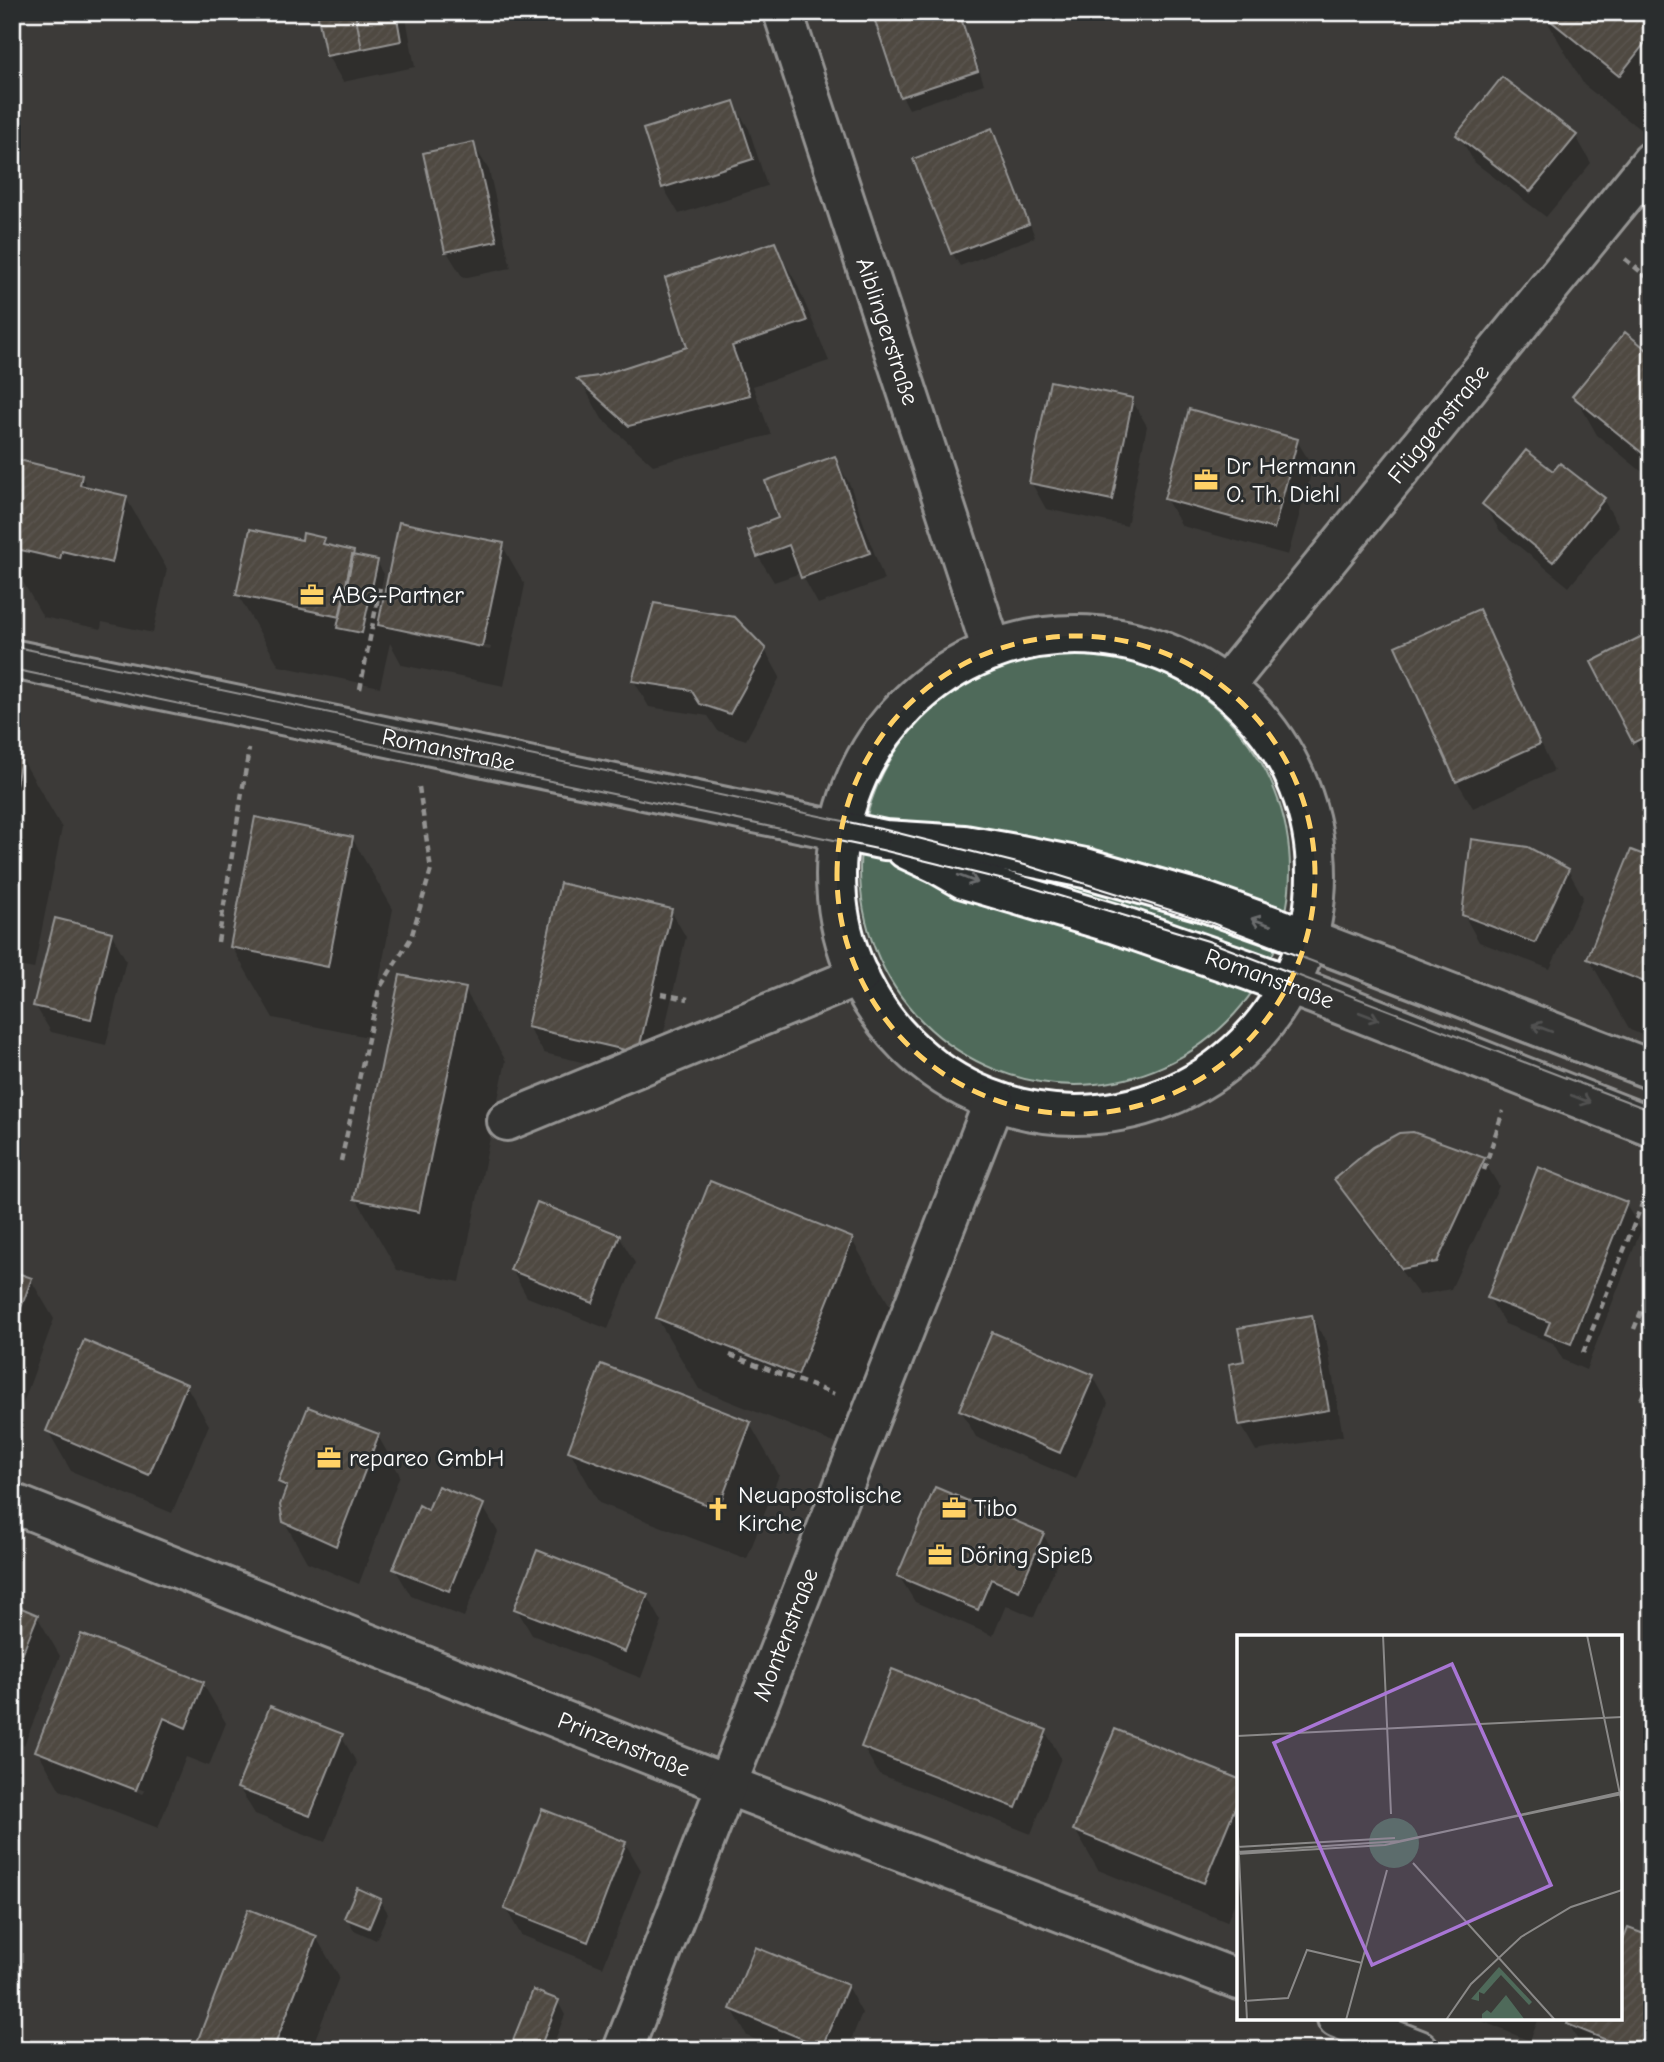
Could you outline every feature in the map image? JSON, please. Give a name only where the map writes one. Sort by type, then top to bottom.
[{"type":"street","name":"Aiblingerstraße","points":[[782,12],[992,650]]},
{"type":"street","name":"Flüggenstraße","points":[[1225,686],[1652,161]]},
{"type":"street","points":[[1052,636],[1113,638],[1172,655],[1225,686],[1257,716],[1283,753],[1302,792],[1314,836],[1317,879],[1308,939],[1290,986],[1272,1015],[1243,1049],[1208,1077],[1169,1098],[1126,1111],[1082,1116],[1038,1113],[994,1101],[956,1083],[921,1058],[891,1028],[867,993],[849,954],[838,913],[835,870],[839,831],[859,771],[883,732],[906,705],[932,682],[961,664],[992,650],[1052,636]]},
{"type":"street","name":"Romanstraße","points":[[12,659],[885,840],[964,845],[1085,868],[1205,902],[1652,1070]]},
{"type":"street","name":"Romanstraße","points":[[885,840],[964,879],[1116,924],[1290,986],[1652,1127]]},
{"type":"street","points":[[508,1121],[859,976]]},
{"type":"street","name":"Montenstraße","points":[[623,2050],[994,1101]]},
{"type":"street","name":"Prinzenstraße","points":[[12,1503],[727,1785],[1237,1979]]},
{"type":"street","points":[[1342,2020],[1419,2050]]},
{"type":"path","points":[[352,729],[380,587]]},
{"type":"path","points":[[218,942],[255,709]]},
{"type":"path","points":[[341,1161],[379,989],[411,938],[431,870],[419,785],[428,745]]},
{"type":"path","points":[[236,748],[249,751]]},
{"type":"path","points":[[1484,1170],[1516,1074]]},
{"type":"path","points":[[1583,1353],[1652,1179]]},
{"type":"path","points":[[1634,1329],[1652,1285]]},
{"type":"path","points":[[730,1355],[874,1409]]},
{"type":"highlighted area","points":[[1052,636],[1113,638],[1172,655],[1225,686],[1257,716],[1302,792],[1317,879],[1309,939],[1296,974],[1243,1049],[1169,1098],[1082,1116],[994,1101],[921,1058],[891,1028],[859,976],[838,913],[835,870],[850,792],[864,761],[906,705],[961,664],[992,650]]},
{"type":"green space","points":[[1075,655],[1138,664],[1177,680],[1212,703],[1242,733],[1265,768],[1281,807],[1290,870],[1281,933],[1265,972],[1242,1007],[1212,1037],[1177,1060],[1138,1076],[1075,1085],[1012,1076],[973,1060],[938,1037],[908,1007],[885,972],[869,933],[860,870],[869,807],[885,768],[908,733],[938,703],[973,680],[1012,664]]},
{"type":"building","points":[[317,12],[355,12],[362,49],[326,56]]},
{"type":"building","points":[[355,12],[396,12],[401,41],[362,49]]},
{"type":"building","points":[[872,12],[959,12],[978,71],[900,97]]},
{"type":"building","points":[[1541,12],[1652,12],[1652,34],[1619,76]]},
{"type":"building","points":[[1502,77],[1577,135],[1530,192],[1456,135]]},
{"type":"building","points":[[734,101],[753,159],[662,188],[643,129]]},
{"type":"building","points":[[992,128],[1029,224],[951,254],[913,159]]},
{"type":"building","points":[[474,142],[497,241],[445,252],[423,153]]},
{"type":"building","points":[[775,242],[807,321],[732,346],[750,395],[629,426],[577,379],[598,376],[687,347],[665,278]]},
{"type":"building","points":[[1625,332],[1652,354],[1652,461],[1572,396]]},
{"type":"building","points":[[1050,381],[1133,398],[1112,500],[1029,483]]},
{"type":"building","points":[[1189,409],[1298,439],[1274,529],[1164,499]]},
{"type":"building","points":[[1526,450],[1553,471],[1560,463],[1605,498],[1553,562],[1482,504]]},
{"type":"building","points":[[835,456],[870,553],[801,578],[789,545],[757,557],[747,530],[778,518],[765,481]]},
{"type":"building","points":[[19,460],[82,475],[80,485],[127,496],[112,563],[62,551],[60,559],[12,548],[12,492]]},
{"type":"building","points":[[399,522],[504,543],[482,647],[378,625]]},
{"type":"building","points":[[250,529],[302,540],[303,533],[325,538],[323,544],[354,551],[340,617],[236,595]]},
{"type":"building","points":[[352,555],[378,560],[362,633],[337,628]]},
{"type":"building","points":[[654,603],[735,617],[766,649],[730,714],[700,704],[691,690],[632,681]]},
{"type":"building","points":[[1479,609],[1540,744],[1456,782],[1395,646]]},
{"type":"building","points":[[1652,631],[1652,733],[1633,743],[1591,662]]},
{"type":"building","points":[[12,753],[22,755],[12,804]]},
{"type":"building","points":[[255,817],[353,837],[328,967],[230,947]]},
{"type":"building","points":[[1471,839],[1528,847],[1569,869],[1535,943],[1462,915]]},
{"type":"building","points":[[1631,850],[1652,858],[1652,985],[1587,959]]},
{"type":"building","points":[[560,883],[672,909],[638,1053],[527,1027]]},
{"type":"building","points":[[55,918],[112,932],[91,1019],[33,1006]]},
{"type":"building","points":[[400,975],[466,988],[419,1212],[354,1199]]},
{"type":"building","points":[[1413,1132],[1485,1158],[1437,1262],[1402,1269],[1334,1179],[1373,1147],[1399,1133]]},
{"type":"building","points":[[1538,1167],[1627,1202],[1571,1344],[1545,1334],[1550,1322],[1487,1298]]},
{"type":"building","points":[[710,1181],[853,1238],[798,1375],[656,1318]]},
{"type":"building","points":[[537,1202],[620,1235],[593,1303],[510,1270]]},
{"type":"building","points":[[12,1271],[32,1278],[12,1332]]},
{"type":"building","points":[[1312,1315],[1329,1410],[1239,1425],[1229,1364],[1244,1361],[1238,1328]]},
{"type":"building","points":[[992,1332],[1094,1375],[1060,1453],[959,1410]]},
{"type":"building","points":[[84,1340],[187,1384],[149,1475],[46,1431]]},
{"type":"building","points":[[601,1364],[751,1422],[718,1509],[568,1451]]},
{"type":"building","points":[[1652,1371],[1652,1404],[1640,1399]]},
{"type":"building","name":"repareo GmbH","points":[[308,1407],[379,1434],[336,1546],[283,1522],[280,1505],[287,1486],[278,1482]]},
{"type":"building","points":[[438,1486],[484,1504],[449,1591],[393,1569],[419,1505],[428,1510]]},
{"type":"building","points":[[935,1487],[1044,1533],[1019,1591],[991,1579],[978,1610],[897,1576]]},
{"type":"building","points":[[537,1550],[648,1594],[625,1652],[514,1609]]},
{"type":"building","points":[[12,1604],[38,1615],[12,1679]]},
{"type":"building","points":[[81,1634],[204,1682],[186,1728],[164,1718],[136,1790],[35,1751]]},
{"type":"building","points":[[892,1669],[1047,1730],[1016,1808],[861,1747]]},
{"type":"building","points":[[270,1706],[343,1734],[310,1816],[237,1788]]},
{"type":"building","points":[[1115,1729],[1237,1778],[1237,1803],[1204,1883],[1073,1830]]},
{"type":"building","points":[[542,1809],[626,1842],[588,1942],[504,1909]]},
{"type":"building","points":[[357,1888],[381,1899],[369,1928],[344,1918]]},
{"type":"building","points":[[248,1909],[317,1936],[273,2050],[194,2050]]},
{"type":"building","points":[[1628,1928],[1652,1937],[1652,2050],[1631,2050],[1567,2024],[1568,2020],[1622,2020],[1622,1944]]},
{"type":"building","points":[[755,1947],[848,1985],[822,2047],[730,2009]]},
{"type":"building","points":[[533,1990],[559,2000],[539,2050],[523,2050],[511,2045]]},
{"type":"tram line","points":[[12,646],[886,830],[1025,865],[1212,923],[1652,1091]]},
{"type":"tram line","points":[[12,669],[882,850],[1020,884],[1208,941],[1652,1111]]},
{"type":"place","name":"Dr Hermann O. Th. Diehl","points":[[1206,480]]},
{"type":"place","name":"ABG-Partner","points":[[312,595]]},
{"type":"place","name":"repareo GmbH","points":[[329,1458]]},
{"type":"place","name":"Tibo","points":[[954,1508]]},
{"type":"place","name":"Neuapostolische Kirche","points":[[718,1509]]},
{"type":"place","name":"Döring Spieß","points":[[940,1555]]}]
